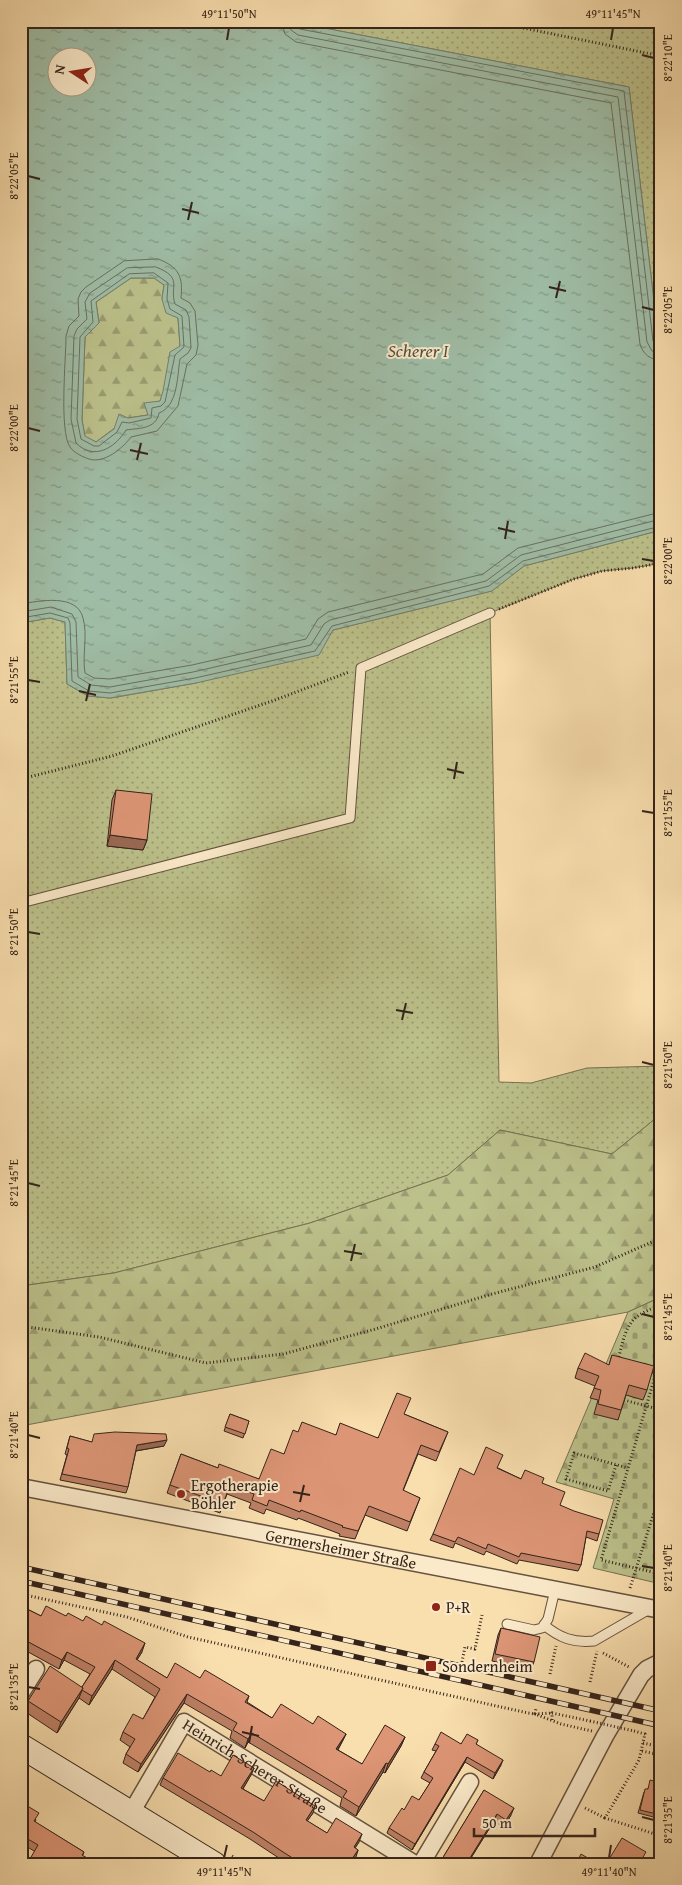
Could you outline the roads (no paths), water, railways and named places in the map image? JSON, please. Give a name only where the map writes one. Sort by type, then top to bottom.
[{"type":"main road","points":[[21,1746],[214,1864]]},
{"type":"street","name":"Germersheimer Straße","points":[[21,1486],[656,1609]]},
{"type":"street","points":[[538,1864],[605,1736],[641,1675],[647,1669],[661,1662]]},
{"type":"street","points":[[21,1693],[36,1669]]},
{"type":"street","name":"Heinrich-Scherer-Straße","points":[[131,1813],[184,1722],[415,1864]]},
{"type":"street","points":[[421,1864],[470,1782]]},
{"type":"lane","points":[[21,902],[350,818],[361,668],[490,613]]},
{"type":"lane","points":[[506,1624],[534,1630],[540,1629],[548,1619],[555,1590]]},
{"type":"lane","points":[[544,1625],[558,1636],[584,1642],[594,1641],[656,1609]]},
{"type":"water","name":"Scherer I","points":[[21,21],[288,21],[629,87],[661,362],[661,530],[524,566],[492,591],[333,630],[319,655],[196,683],[110,698],[88,696],[67,684],[65,622],[50,618],[21,623]],"holes":[[[131,278],[154,278],[164,285],[162,299],[166,313],[178,318],[180,346],[170,352],[160,401],[144,403],[148,415],[128,418],[119,414],[114,429],[96,442],[85,436],[82,420],[85,337],[99,323],[96,302]]]},
{"type":"railway","points":[[21,1567],[661,1711]]},
{"type":"railway","points":[[21,1581],[661,1726]]},
{"type":"place","name":"Ergotherapie Böhler","points":[[181,1494]]},
{"type":"place","name":"P+R","points":[[436,1607]]},
{"type":"place","name":"Sondernheim","points":[[431,1666]]}]
